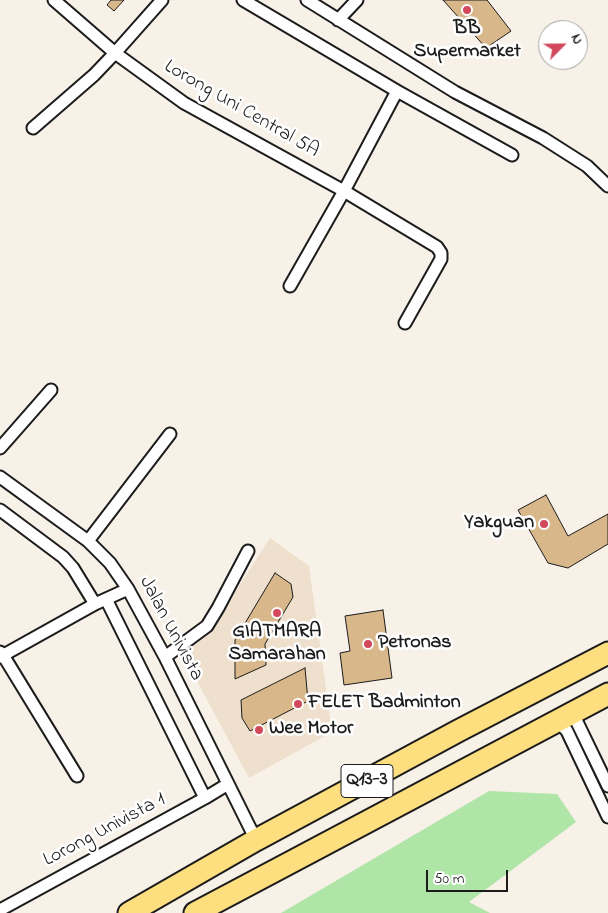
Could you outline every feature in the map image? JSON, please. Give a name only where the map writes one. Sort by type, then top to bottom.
[{"type":"highway","name":"Q13-3","points":[[129,913],[256,840],[608,653]]},
{"type":"highway","name":"Q13-3","points":[[195,913],[608,694]]},
{"type":"street","name":"Lorong Uni Central 5A","points":[[54,0],[115,53],[184,103],[344,191],[437,246],[441,252],[440,260],[405,323]]},
{"type":"street","points":[[33,128],[115,53],[162,0]]},
{"type":"street","points":[[243,0],[397,91],[512,155]]},
{"type":"street","points":[[306,0],[455,92],[543,138],[587,166],[608,186]]},
{"type":"street","points":[[338,20],[357,0]]},
{"type":"street","points":[[290,286],[344,191],[397,91]]},
{"type":"street","points":[[0,448],[51,390]]},
{"type":"street","points":[[88,541],[170,434]]},
{"type":"street","name":"Jalan Univista","points":[[0,477],[88,541],[110,563],[128,589],[165,657],[256,840]]},
{"type":"street","points":[[0,510],[63,557],[101,602],[205,798]]},
{"type":"street","points":[[165,657],[206,626],[218,608],[248,551]]},
{"type":"street","points":[[76,776],[1,655],[128,589]]},
{"type":"street","points":[[567,716],[577,722],[608,786]]},
{"type":"street","points":[[567,716],[567,731],[608,817]]},
{"type":"street","name":"Lorong Univista 1","points":[[0,910],[228,784]]},
{"type":"shaded area","points":[[270,538],[309,566],[332,732],[249,778],[190,668],[191,639],[210,631]]},
{"type":"green space","points":[[489,791],[557,794],[576,822],[469,902],[490,913],[281,913]]},
{"type":"building","points":[[111,0],[124,0],[114,11],[107,5]]},
{"type":"building","points":[[443,0],[487,0],[511,31],[486,48]]},
{"type":"building","name":"Yakguan","points":[[546,495],[568,536],[608,514],[608,544],[568,568],[548,563],[518,510]]},
{"type":"building","points":[[275,573],[291,584],[293,597],[265,644],[266,665],[235,679],[235,640]]},
{"type":"building","name":"Petronas","points":[[383,610],[392,678],[344,685],[340,653],[350,651],[345,616]]},
{"type":"building","points":[[305,668],[308,701],[250,731],[242,718],[241,700]]},
{"type":"place","name":"BB Supermarket","points":[[467,10]]},
{"type":"place","name":"Yakguan","points":[[544,524]]},
{"type":"place","name":"GIATMARA Samarahan","points":[[277,613]]},
{"type":"place","name":"Petronas","points":[[368,644]]},
{"type":"place","name":"FELET Badminton","points":[[298,704]]},
{"type":"place","name":"Wee Motor","points":[[259,730]]}]
